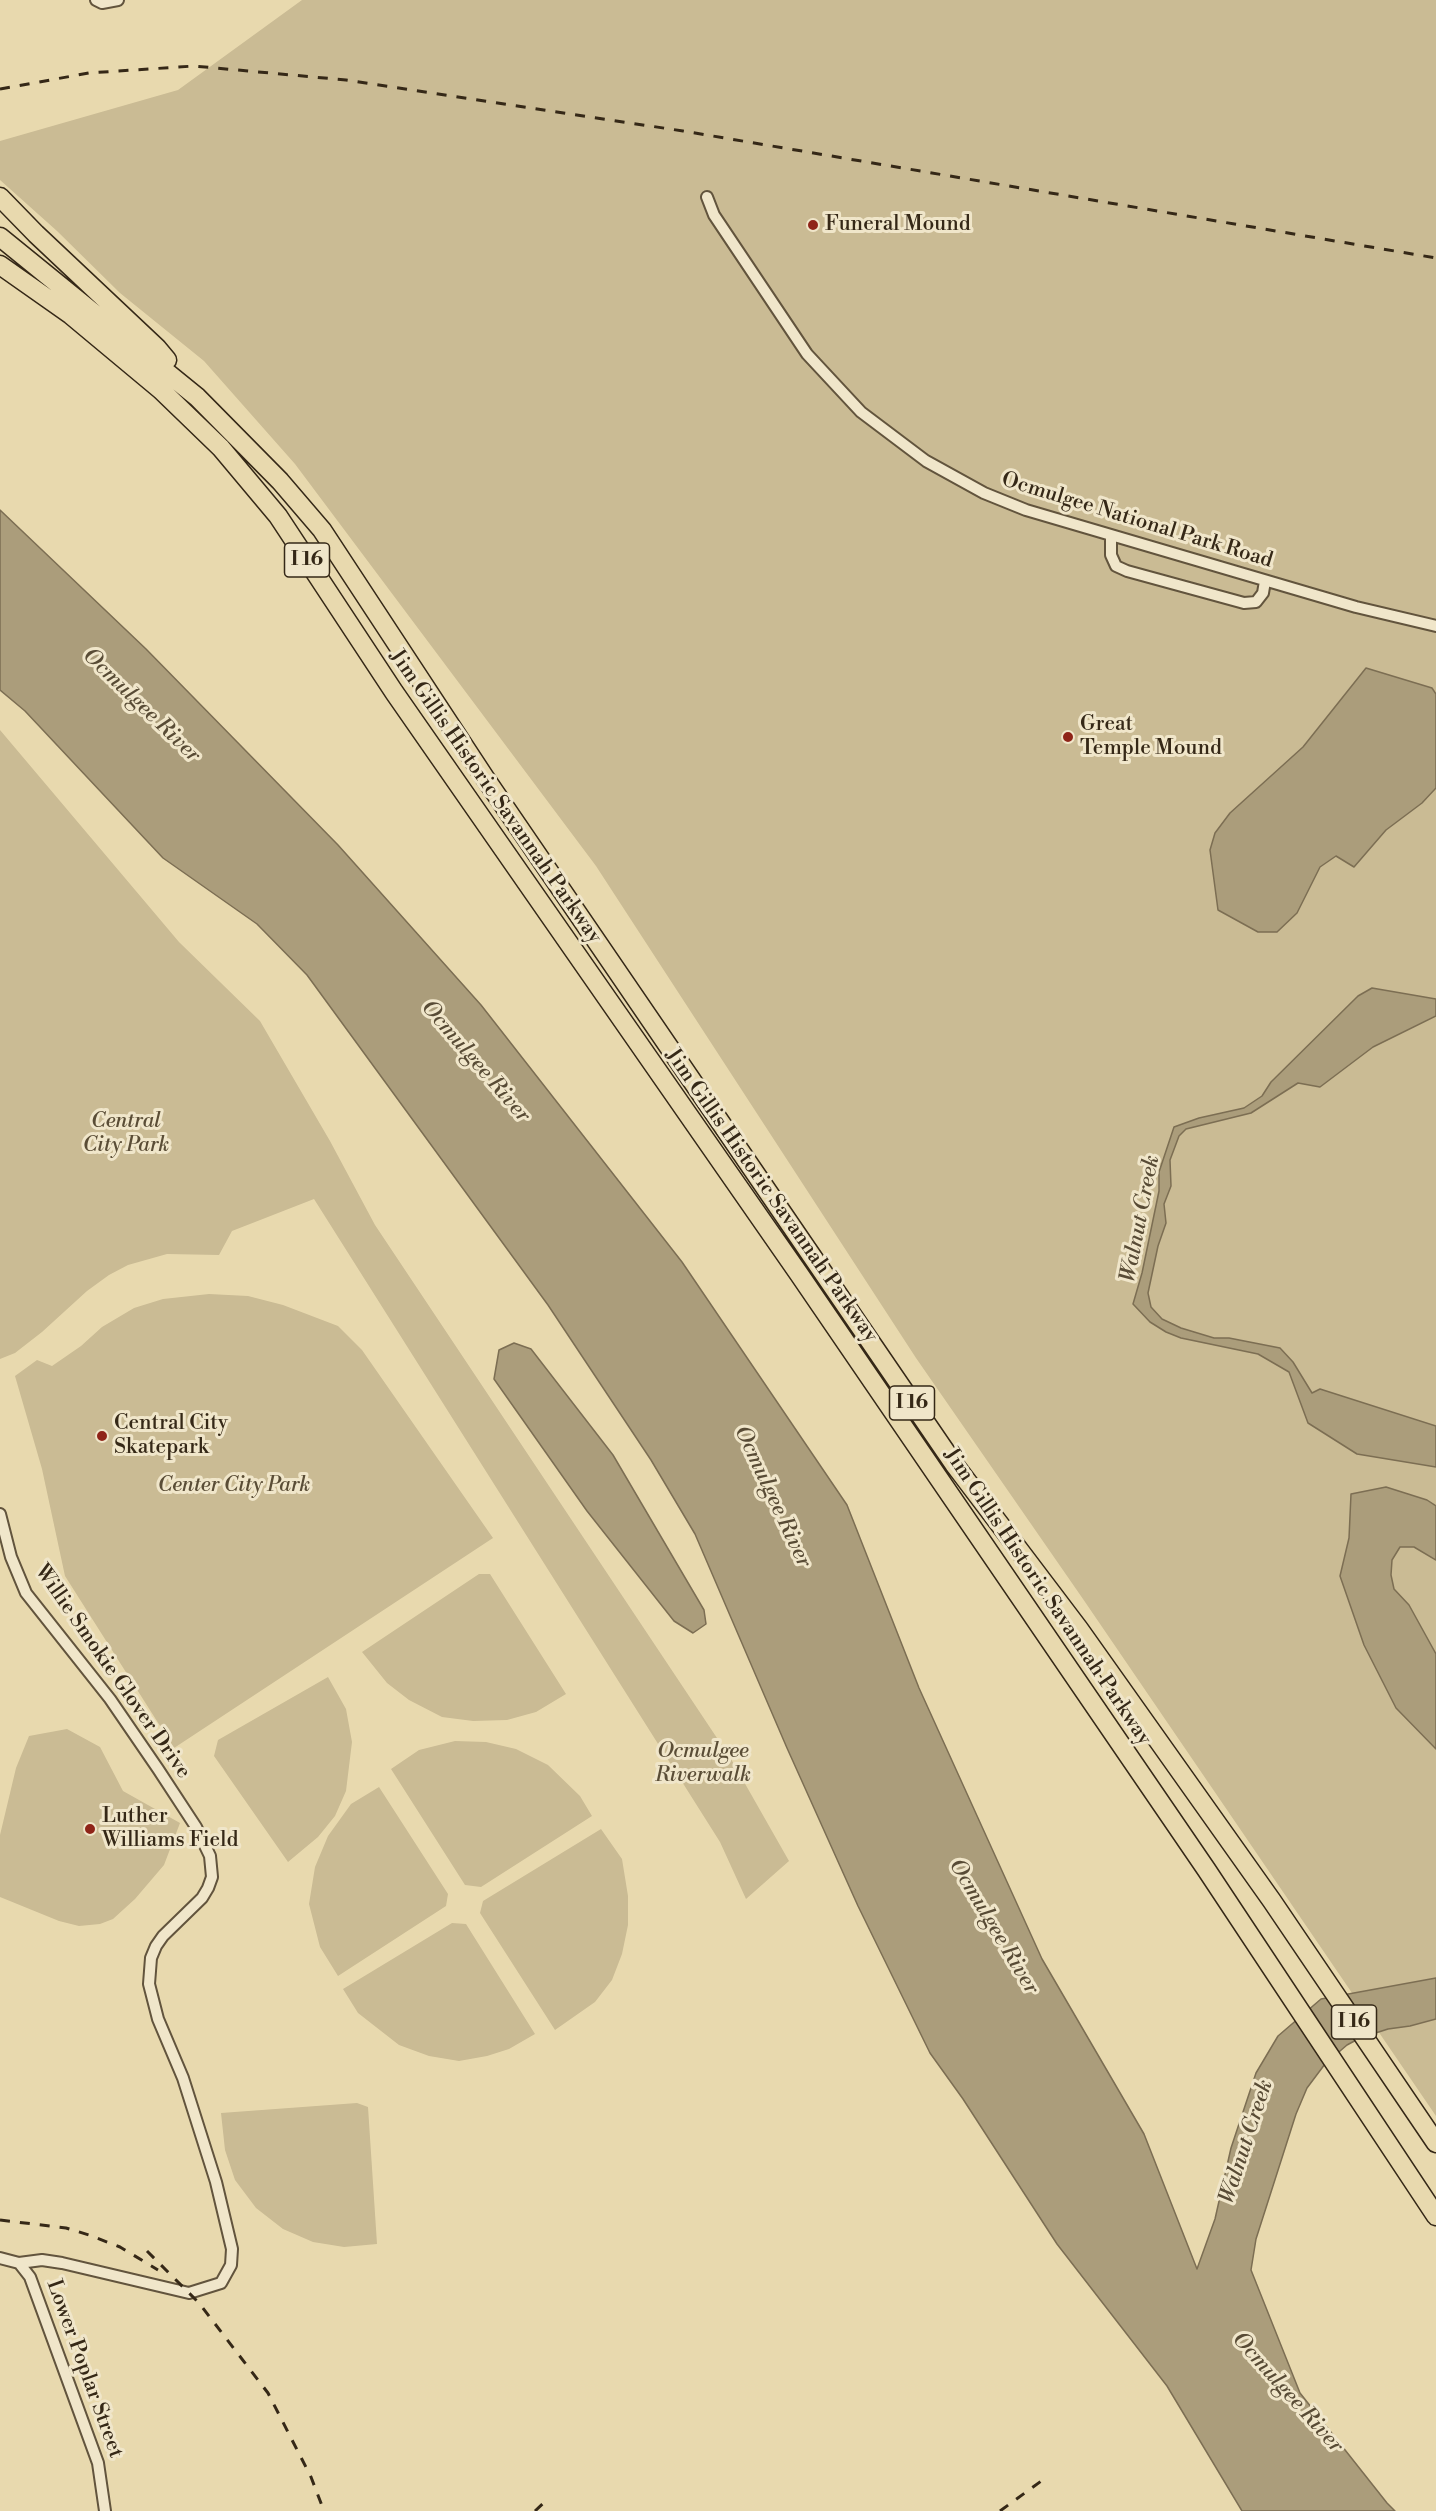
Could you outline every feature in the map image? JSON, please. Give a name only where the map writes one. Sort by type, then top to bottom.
[{"type":"highway","points":[[0,197],[36,234],[158,348],[197,397]]},
{"type":"highway","name":"Jim Gillis Historic Savannah Parkway","points":[[0,237],[197,397],[280,482],[322,530],[485,778],[948,1455],[1079,1629],[1272,1901],[1436,2143]]},
{"type":"highway","name":"Jim Gillis Historic Savannah Parkway","points":[[0,265],[71,315],[160,390],[221,448],[278,516],[394,692],[799,1274],[1206,1869],[1436,2216]]},
{"type":"street","points":[[96,0],[102,3],[118,0]]},
{"type":"street","name":"Ocmulgee National Park Road","points":[[707,197],[714,215],[807,354],[861,412],[926,461],[984,493],[1026,510],[1356,607],[1436,626]]},
{"type":"street","points":[[1111,536],[1111,555],[1116,566],[1127,571],[1244,603],[1256,602],[1263,592],[1265,581]]},
{"type":"street","name":"Willie Smokie Glover Drive","points":[[0,1514],[13,1561],[27,1593],[110,1699],[196,1827],[210,1856],[212,1866],[208,1888],[202,1898],[163,1936],[156,1946],[151,1958],[149,1984],[158,2019],[183,2078],[216,2182],[232,2249],[231,2265],[222,2283],[189,2293],[62,2263],[42,2260],[19,2263]]},
{"type":"street","name":"Lower Poplar Street","points":[[0,2258],[19,2263],[30,2277],[90,2439],[101,2475],[105,2511]]},
{"type":"green space","points":[[302,0],[1436,0],[1436,2116],[916,1358],[596,866],[295,464],[204,361],[120,293],[57,231],[0,180],[0,141],[178,90]]},
{"type":"green space","name":"Central City Park","points":[[0,730],[179,942],[260,1021],[330,1141],[375,1225],[731,1759],[789,1861],[746,1899],[720,1842],[314,1199],[232,1231],[219,1255],[167,1254],[128,1265],[87,1291],[15,1353],[0,1359]]},
{"type":"green space","name":"Center City Park","points":[[209,1294],[248,1296],[283,1305],[338,1326],[362,1350],[493,1538],[174,1748],[65,1576],[42,1469],[15,1376],[37,1360],[52,1366],[81,1346],[102,1327],[134,1308],[163,1299]]},
{"type":"green space","points":[[479,1574],[490,1574],[566,1694],[536,1712],[507,1720],[473,1721],[442,1717],[409,1700],[387,1683],[362,1652]]},
{"type":"green space","points":[[328,1677],[346,1709],[352,1742],[346,1791],[335,1816],[318,1837],[288,1862],[214,1756],[218,1740]]},
{"type":"green space","name":"Luther Williams Field","points":[[67,1729],[100,1747],[123,1791],[180,1823],[164,1865],[135,1899],[113,1919],[100,1924],[79,1926],[59,1921],[0,1897],[0,1835],[16,1768],[29,1736]]},
{"type":"green space","points":[[455,1741],[486,1742],[516,1749],[548,1765],[580,1796],[592,1816],[481,1887],[465,1885],[391,1769],[419,1750]]},
{"type":"green space","points":[[379,1787],[448,1894],[446,1906],[338,1976],[320,1947],[309,1904],[315,1867],[328,1836],[351,1804]]},
{"type":"green space","points":[[601,1829],[622,1859],[628,1896],[628,1925],[622,1954],[612,1980],[595,2002],[555,2030],[480,1913],[483,1901]]},
{"type":"green space","points":[[452,1923],[466,1924],[535,2034],[509,2049],[459,2061],[429,2056],[399,2045],[358,2013],[343,1989]]},
{"type":"green space","points":[[357,2103],[368,2107],[377,2244],[344,2247],[313,2242],[283,2229],[256,2208],[235,2180],[225,2150],[221,2113]]},
{"type":"water","points":[[0,510],[146,649],[338,845],[481,1005],[682,1262],[847,1505],[919,1688],[1042,1959],[1144,2134],[1197,2269],[1215,2219],[1231,2148],[1256,2073],[1278,2036],[1321,1999],[1436,1978],[1436,2019],[1388,2029],[1360,2038],[1347,2045],[1325,2064],[1307,2088],[1296,2114],[1256,2239],[1251,2270],[1300,2393],[1395,2511],[1242,2511],[1167,2386],[1057,2244],[963,2099],[930,2053],[858,1906],[695,1534],[651,1460],[548,1305],[307,975],[257,924],[163,858],[25,711],[0,690]]},
{"type":"water","points":[[1366,668],[1432,688],[1436,694],[1436,788],[1422,803],[1386,830],[1354,867],[1336,856],[1320,867],[1297,913],[1277,932],[1258,932],[1218,910],[1210,850],[1215,833],[1230,813],[1303,747]]},
{"type":"water","points":[[1372,988],[1436,999],[1436,1016],[1373,1047],[1320,1087],[1298,1083],[1251,1113],[1186,1129],[1179,1136],[1170,1160],[1171,1186],[1164,1204],[1166,1223],[1158,1246],[1148,1293],[1151,1307],[1162,1319],[1181,1328],[1214,1338],[1229,1338],[1280,1348],[1293,1362],[1312,1393],[1320,1389],[1436,1426],[1436,1467],[1357,1454],[1308,1423],[1289,1372],[1258,1354],[1181,1338],[1166,1332],[1150,1322],[1133,1304],[1142,1273],[1159,1191],[1159,1172],[1174,1127],[1199,1118],[1244,1108],[1262,1096],[1271,1082],[1358,996]]},
{"type":"water","points":[[514,1343],[531,1349],[613,1455],[704,1610],[706,1624],[693,1633],[674,1621],[587,1511],[494,1379],[499,1350]]},
{"type":"water","points":[[1386,1487],[1427,1500],[1436,1506],[1436,1560],[1414,1547],[1400,1547],[1392,1560],[1391,1575],[1394,1589],[1409,1605],[1436,1654],[1436,1749],[1396,1708],[1364,1645],[1340,1576],[1349,1538],[1351,1494]]},
{"type":"railway","points":[[0,89],[89,73],[194,66],[346,80],[683,131],[1436,258]]},
{"type":"railway","points":[[0,2220],[66,2228],[89,2235],[120,2247],[158,2270]]},
{"type":"railway","points":[[147,2251],[199,2303],[268,2393],[311,2477],[324,2511]]},
{"type":"railway","points":[[1000,2511],[1044,2479]]},
{"type":"railway","points":[[535,2511],[549,2498]]},
{"type":"place","name":"Funeral Mound","points":[[813,225]]},
{"type":"place","name":"Great Temple Mound","points":[[1068,737]]},
{"type":"place","name":"Central City Skatepark","points":[[102,1436]]},
{"type":"place","name":"Luther Williams Field","points":[[90,1829]]},
{"type":"water label","name":"Ocmulgee River","points":[[141,706]]},
{"type":"water label","name":"Ocmulgee River","points":[[475,1062]]},
{"type":"water label","name":"Walnut Creek","points":[[1141,1219]]},
{"type":"water label","name":"Ocmulgee River","points":[[772,1497]]},
{"type":"water label","name":"Ocmulgee River","points":[[993,1927]]},
{"type":"water label","name":"Walnut Creek","points":[[1247,2142]]},
{"type":"water label","name":"Ocmulgee River","points":[[1287,2393]]},
{"type":"park label","name":"Ocmulgee Riverwalk","points":[[703,1764]]}]
